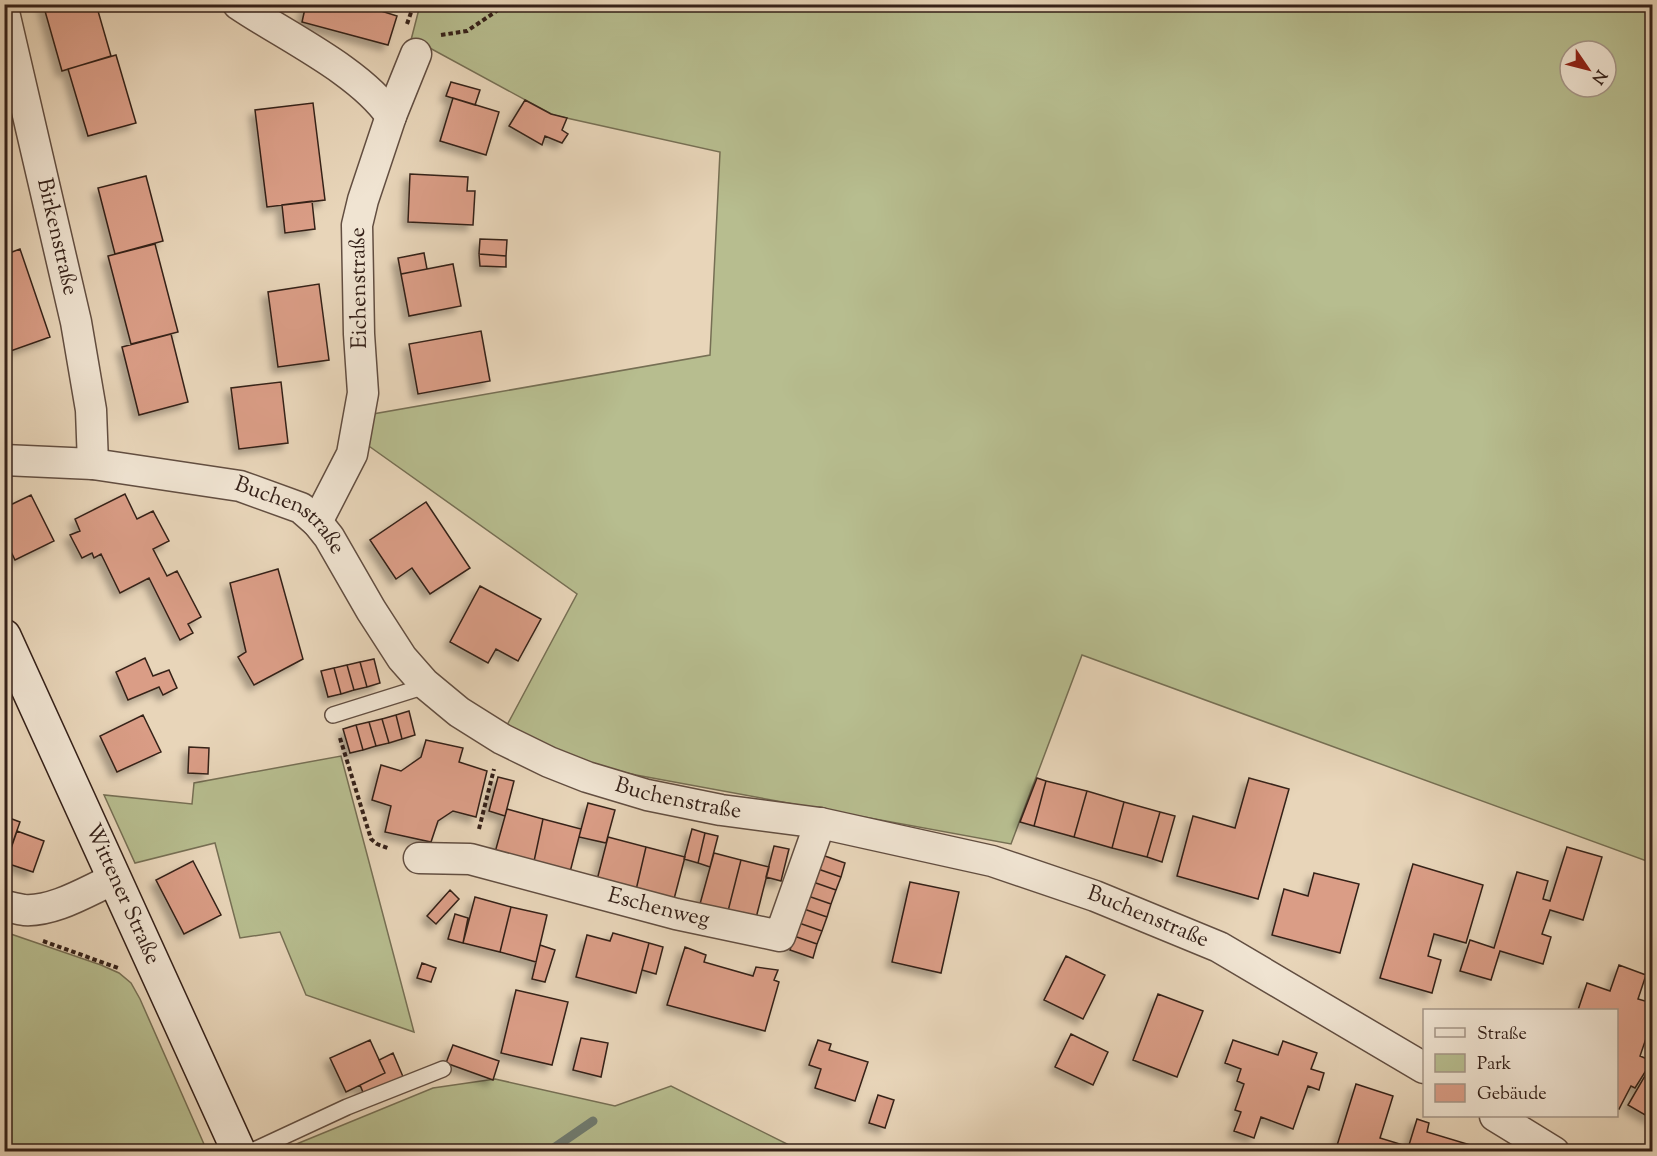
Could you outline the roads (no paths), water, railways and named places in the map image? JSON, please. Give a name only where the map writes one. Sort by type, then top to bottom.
[{"type":"main road","name":"Wittener Straße","points":[[4,636],[239,1152]]},
{"type":"street","points":[[238,4],[329,61],[381,102],[391,116]]},
{"type":"street","name":"Birkenstraße","points":[[4,12],[76,322],[91,410],[93,464]]},
{"type":"street","name":"Eichenstraße","points":[[317,522],[352,454],[363,393],[357,225],[391,116],[413,60]]},
{"type":"street","name":"Buchenstraße","points":[[4,460],[93,464],[240,486],[301,508],[329,537],[402,658],[424,683],[459,712],[502,740],[587,777],[647,795],[721,810],[820,823],[992,861],[1095,896],[1219,947],[1423,1067]]},
{"type":"street","name":"Eschenweg","points":[[419,858],[470,859],[676,914],[780,936],[820,823]]},
{"type":"street","points":[[14,908],[41,909],[64,902],[114,879]]},
{"type":"street","points":[[1497,1117],[1554,1152]]},
{"type":"lane","points":[[333,715],[416,689],[424,683]]},
{"type":"lane","points":[[250,1152],[347,1107],[443,1069]]},
{"type":"waterway","points":[[548,1152],[593,1121]]}]
